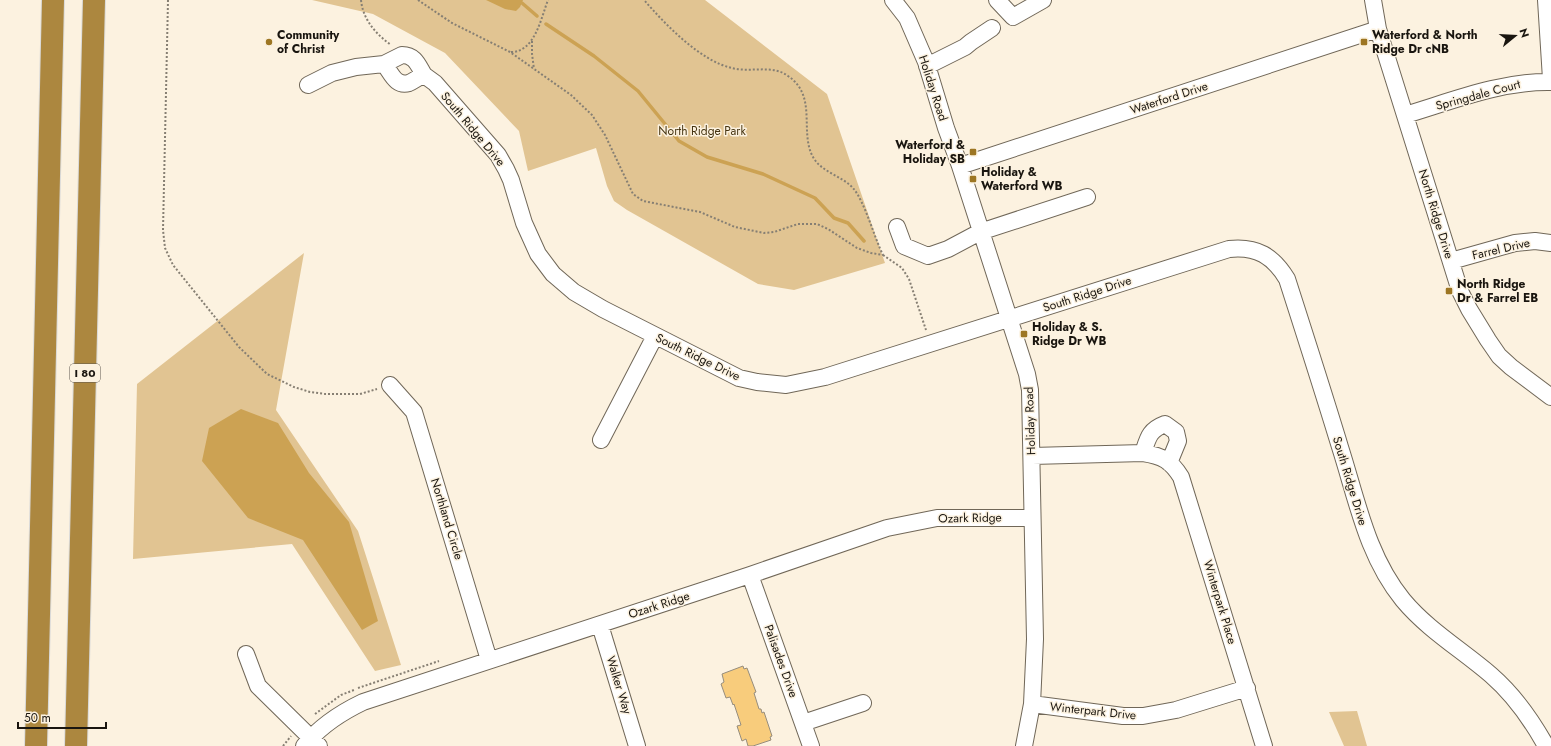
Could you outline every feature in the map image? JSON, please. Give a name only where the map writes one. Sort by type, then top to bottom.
[{"type":"highway","points":[[36,746],[53,0]]},
{"type":"highway","name":"I 80","points":[[76,746],[94,0]]},
{"type":"street","points":[[997,0],[1013,17],[1043,0]]},
{"type":"street","name":"North Ridge Drive","points":[[1373,0],[1378,29],[1460,291],[1468,310],[1499,356],[1551,396]]},
{"type":"street","points":[[1546,0],[1551,79]]},
{"type":"street","name":"Holiday Road","points":[[902,3],[927,66],[1027,374],[1030,390],[1035,639],[1032,704],[1024,746]]},
{"type":"street","points":[[927,66],[965,47],[992,28]]},
{"type":"street","name":"Waterford Drive","points":[[960,166],[1378,29]]},
{"type":"street","name":"South Ridge Drive","points":[[398,56],[407,55],[415,59],[424,74],[435,83],[498,155],[511,180],[529,238],[538,254],[553,274],[563,284],[580,295],[655,336],[739,378],[757,382],[786,385],[825,377],[1229,249],[1250,249],[1271,258],[1288,279],[1365,532],[1387,576],[1403,600],[1426,623],[1490,674],[1511,694],[1524,710],[1547,744]]},
{"type":"street","points":[[308,85],[332,73],[356,67],[384,64],[398,56]]},
{"type":"street","points":[[384,64],[393,77],[400,83],[410,82],[424,74]]},
{"type":"street","name":"Springdale Court","points":[[1405,115],[1496,88],[1535,82],[1551,82]]},
{"type":"street","points":[[897,227],[904,246],[928,256],[948,249],[980,232],[1087,197]]},
{"type":"street","name":"Farrel Drive","points":[[1451,261],[1515,243],[1535,241],[1551,243]]},
{"type":"street","points":[[601,440],[655,336]]},
{"type":"street","name":"Northland Circle","points":[[390,385],[414,412],[489,660]]},
{"type":"street","points":[[1144,453],[1149,436],[1156,427],[1165,424],[1176,432],[1178,441],[1169,462]]},
{"type":"street","name":"Winterpark Place","points":[[1032,456],[1144,453],[1155,454],[1169,462],[1174,467],[1181,478],[1264,746]]},
{"type":"street","name":"Ozark Ridge","points":[[311,743],[326,723],[344,711],[363,702],[600,625],[887,528],[937,518],[1032,518]]},
{"type":"street","name":"Palisades Drive","points":[[750,575],[811,746]]},
{"type":"street","name":"Walker Way","points":[[600,625],[637,746]]},
{"type":"street","points":[[246,654],[258,686],[311,743]]},
{"type":"street","name":"Winterpark Drive","points":[[1032,704],[1123,716],[1143,716],[1176,710],[1247,688]]},
{"type":"street","points":[[803,723],[863,703]]},
{"type":"path","points":[[168,0],[163,230],[165,248],[173,265],[239,347],[267,374],[294,387],[310,392],[325,394],[360,394],[390,385]]},
{"type":"path","points":[[361,0],[370,26],[382,40],[391,45],[398,56]]},
{"type":"path","points":[[418,0],[452,23],[510,52],[571,96],[592,116],[605,135],[633,194],[643,201],[700,212],[735,227],[764,234],[798,224],[817,224],[828,228],[857,248],[882,255],[902,268],[909,279],[930,344]]},
{"type":"path","points":[[534,69],[532,40],[548,0]]},
{"type":"path","points":[[644,0],[680,36],[703,54],[715,61],[732,68],[779,71],[790,76],[798,85],[806,102],[808,116],[808,145],[813,158],[819,165],[844,180],[854,189],[861,200],[882,255]]},
{"type":"path","points":[[510,52],[522,50],[532,40]]},
{"type":"green space","name":"North Ridge Park","points":[[312,0],[705,0],[827,94],[885,263],[794,290],[758,284],[627,210],[614,201],[607,186],[596,148],[528,171],[519,131],[445,53],[373,14]]},
{"type":"green space","points":[[304,253],[276,410],[358,531],[401,665],[375,671],[292,544],[133,559],[137,384]]},
{"type":"green space","points":[[1357,711],[1367,746],[1344,746],[1329,712]]},
{"type":"shaded area","points":[[486,0],[523,0],[520,7],[516,11],[505,9]]},
{"type":"shaded area","points":[[241,409],[278,423],[309,473],[349,522],[378,621],[362,630],[303,540],[248,518],[202,461],[209,428]]},
{"type":"building","points":[[743,666],[744,669],[747,668],[756,692],[754,693],[759,709],[761,709],[762,713],[764,712],[772,736],[770,737],[771,740],[753,746],[748,746],[746,739],[742,741],[737,726],[741,725],[734,704],[733,705],[730,697],[726,698],[721,684],[724,682],[722,674]]},
{"type":"waterway","points":[[522,3],[537,16]]},
{"type":"waterway","points":[[546,24],[594,56],[638,91],[679,141],[707,157],[763,174],[815,198],[834,218],[848,223],[864,241]]},
{"type":"place","name":"Community of Christ","points":[[269,42]]},
{"type":"place","name":"Waterford & North Ridge Dr cNB","points":[[1364,42]]},
{"type":"place","name":"Waterford & Holiday SB","points":[[973,152]]},
{"type":"place","name":"Holiday & Waterford WB","points":[[973,179]]},
{"type":"place","name":"North Ridge Dr & Farrel EB","points":[[1449,291]]},
{"type":"place","name":"Holiday & S. Ridge Dr WB","points":[[1024,334]]}]
